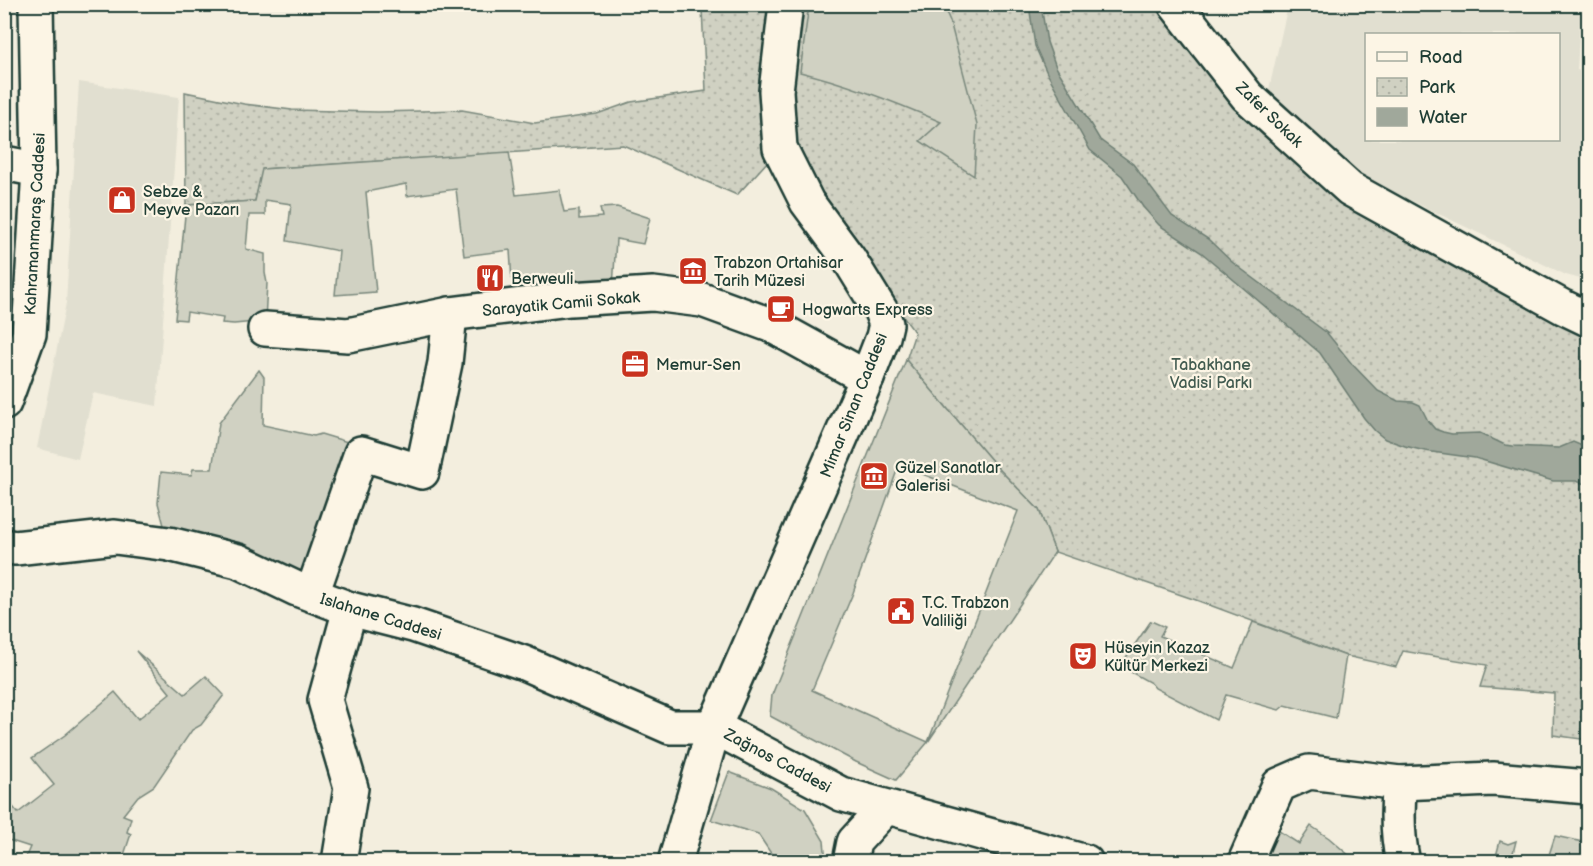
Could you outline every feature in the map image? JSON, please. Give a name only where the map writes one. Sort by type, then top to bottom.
[{"type":"street","name":"Kahramanmaraş Caddesi","points":[[4,403],[29,334],[39,170],[36,4]]},
{"type":"street","name":"Mimar Sinan Caddesi","points":[[675,861],[714,727],[867,378],[886,324],[881,310],[849,259],[807,202],[780,148],[776,91],[786,4]]},
{"type":"street","name":"Zafer Sokak","points":[[1175,4],[1247,96],[1350,189],[1552,302],[1588,319]]},
{"type":"street","points":[[4,163],[39,170]]},
{"type":"street","name":"Sarayatik Camii Sokak","points":[[265,329],[348,335],[450,314],[582,298],[653,294],[702,300],[773,326],[867,378]]},
{"type":"street","points":[[312,594],[361,453],[422,472],[445,363],[450,314]]},
{"type":"street","name":"Islahane Caddesi","points":[[4,546],[15,548],[115,537],[169,544],[238,561],[350,609],[413,625],[524,663],[670,727],[714,727]]},
{"type":"street","points":[[339,861],[351,788],[325,700],[350,609]]},
{"type":"street","name":"Zağnos Caddesi","points":[[714,727],[841,794],[886,807],[852,852]]},
{"type":"street","points":[[1245,861],[1279,785],[1309,772],[1401,783],[1493,779],[1588,788]]},
{"type":"street","points":[[1401,783],[1398,802],[1403,861]]},
{"type":"street","name":"Zağnos Caddesi","points":[[841,794],[852,852]]},
{"type":"street","points":[[886,807],[1086,861]]},
{"type":"shaded area","points":[[1288,5],[1581,5],[1577,70],[1588,73],[1588,281],[1566,275],[1360,176],[1267,98]]},
{"type":"shaded area","name":"Sebze & Meyve Pazarı","points":[[79,82],[179,97],[157,406],[93,393],[78,459],[37,448],[66,303]]},
{"type":"green space","name":"Tabakhane Vadisi Parkı","points":[[697,5],[1160,5],[1238,100],[1588,326],[1588,740],[1553,735],[1554,693],[1480,687],[1487,665],[1403,651],[1396,667],[1346,656],[1196,600],[1055,552],[1039,510],[998,468],[906,360],[915,333],[780,148],[737,195],[623,145],[263,169],[255,201],[186,205],[185,92],[244,104],[292,110],[378,112],[462,110],[535,123],[597,114],[631,102],[706,91],[702,9]]},
{"type":"green space","points":[[809,5],[943,5],[950,21],[977,125],[974,176],[920,141],[941,122],[872,94],[800,72]]},
{"type":"green space","points":[[509,152],[516,195],[560,190],[564,212],[579,210],[579,219],[602,217],[600,208],[617,207],[650,218],[643,244],[616,239],[613,288],[513,297],[510,250],[464,256],[456,189],[407,196],[406,184],[366,192],[376,292],[335,295],[339,251],[287,241],[291,204],[265,200],[265,215],[249,215],[246,249],[265,254],[267,283],[265,321],[222,323],[223,318],[187,312],[186,320],[175,319],[186,205],[255,201],[262,169]]},
{"type":"green space","points":[[906,360],[998,468],[1039,510],[1055,552],[928,742],[896,780],[856,762],[770,716],[772,695]],"holes":[[[899,465],[1018,511],[928,742],[812,690],[853,593]]]},
{"type":"green space","points":[[259,370],[264,377],[263,425],[314,436],[321,434],[361,446],[310,587],[169,544],[158,503],[161,472],[191,475],[193,469],[212,469],[219,423]]},
{"type":"green space","points":[[1151,621],[1165,627],[1160,636],[1234,668],[1253,622],[1346,656],[1336,718],[1285,705],[1279,710],[1226,695],[1216,720],[1155,688],[1151,683],[1120,666]]},
{"type":"green space","points":[[136,651],[185,694],[206,676],[224,695],[201,725],[192,730],[154,786],[138,796],[123,815],[131,818],[127,832],[131,834],[122,861],[24,861],[30,847],[5,839],[5,797],[18,813],[54,785],[32,758],[65,735],[115,692],[138,719],[170,693]]},
{"type":"green space","points":[[729,772],[771,788],[805,809],[824,841],[826,861],[776,861],[758,834],[711,820]]},
{"type":"green space","points":[[1311,826],[1351,857],[1370,861],[1257,862],[1273,827],[1299,844]]},
{"type":"green space","points":[[1555,836],[1588,843],[1588,861],[1547,861]]},
{"type":"green space","points":[[1500,841],[1508,844],[1516,841],[1511,861],[1457,861],[1458,853],[1495,860]]},
{"type":"water","points":[[1029,5],[1041,5],[1047,42],[1056,67],[1100,140],[1133,164],[1172,216],[1208,239],[1232,262],[1327,333],[1378,391],[1398,401],[1420,405],[1435,429],[1452,434],[1480,433],[1505,445],[1513,446],[1559,448],[1573,442],[1587,448],[1588,485],[1576,481],[1553,481],[1475,458],[1405,446],[1385,439],[1375,431],[1320,353],[1202,253],[1159,225],[1143,207],[1122,176],[1090,150],[1047,73],[1035,46]]},
{"type":"place","name":"Sebze & Meyve Pazarı","points":[[122,200]]},
{"type":"place","name":"Trabzon Ortahisar Tarih Müzesi","points":[[693,271]]},
{"type":"place","name":"Berweuli","points":[[490,278]]},
{"type":"place","name":"Hogwarts Express","points":[[781,309]]},
{"type":"place","name":"Memur-Sen","points":[[635,364]]},
{"type":"place","name":"Güzel Sanatlar Galerisi","points":[[874,476]]},
{"type":"place","name":"T.C. Trabzon Valiliği","points":[[901,611]]},
{"type":"place","name":"Hüseyin Kazaz Kültür Merkezi","points":[[1083,656]]}]
